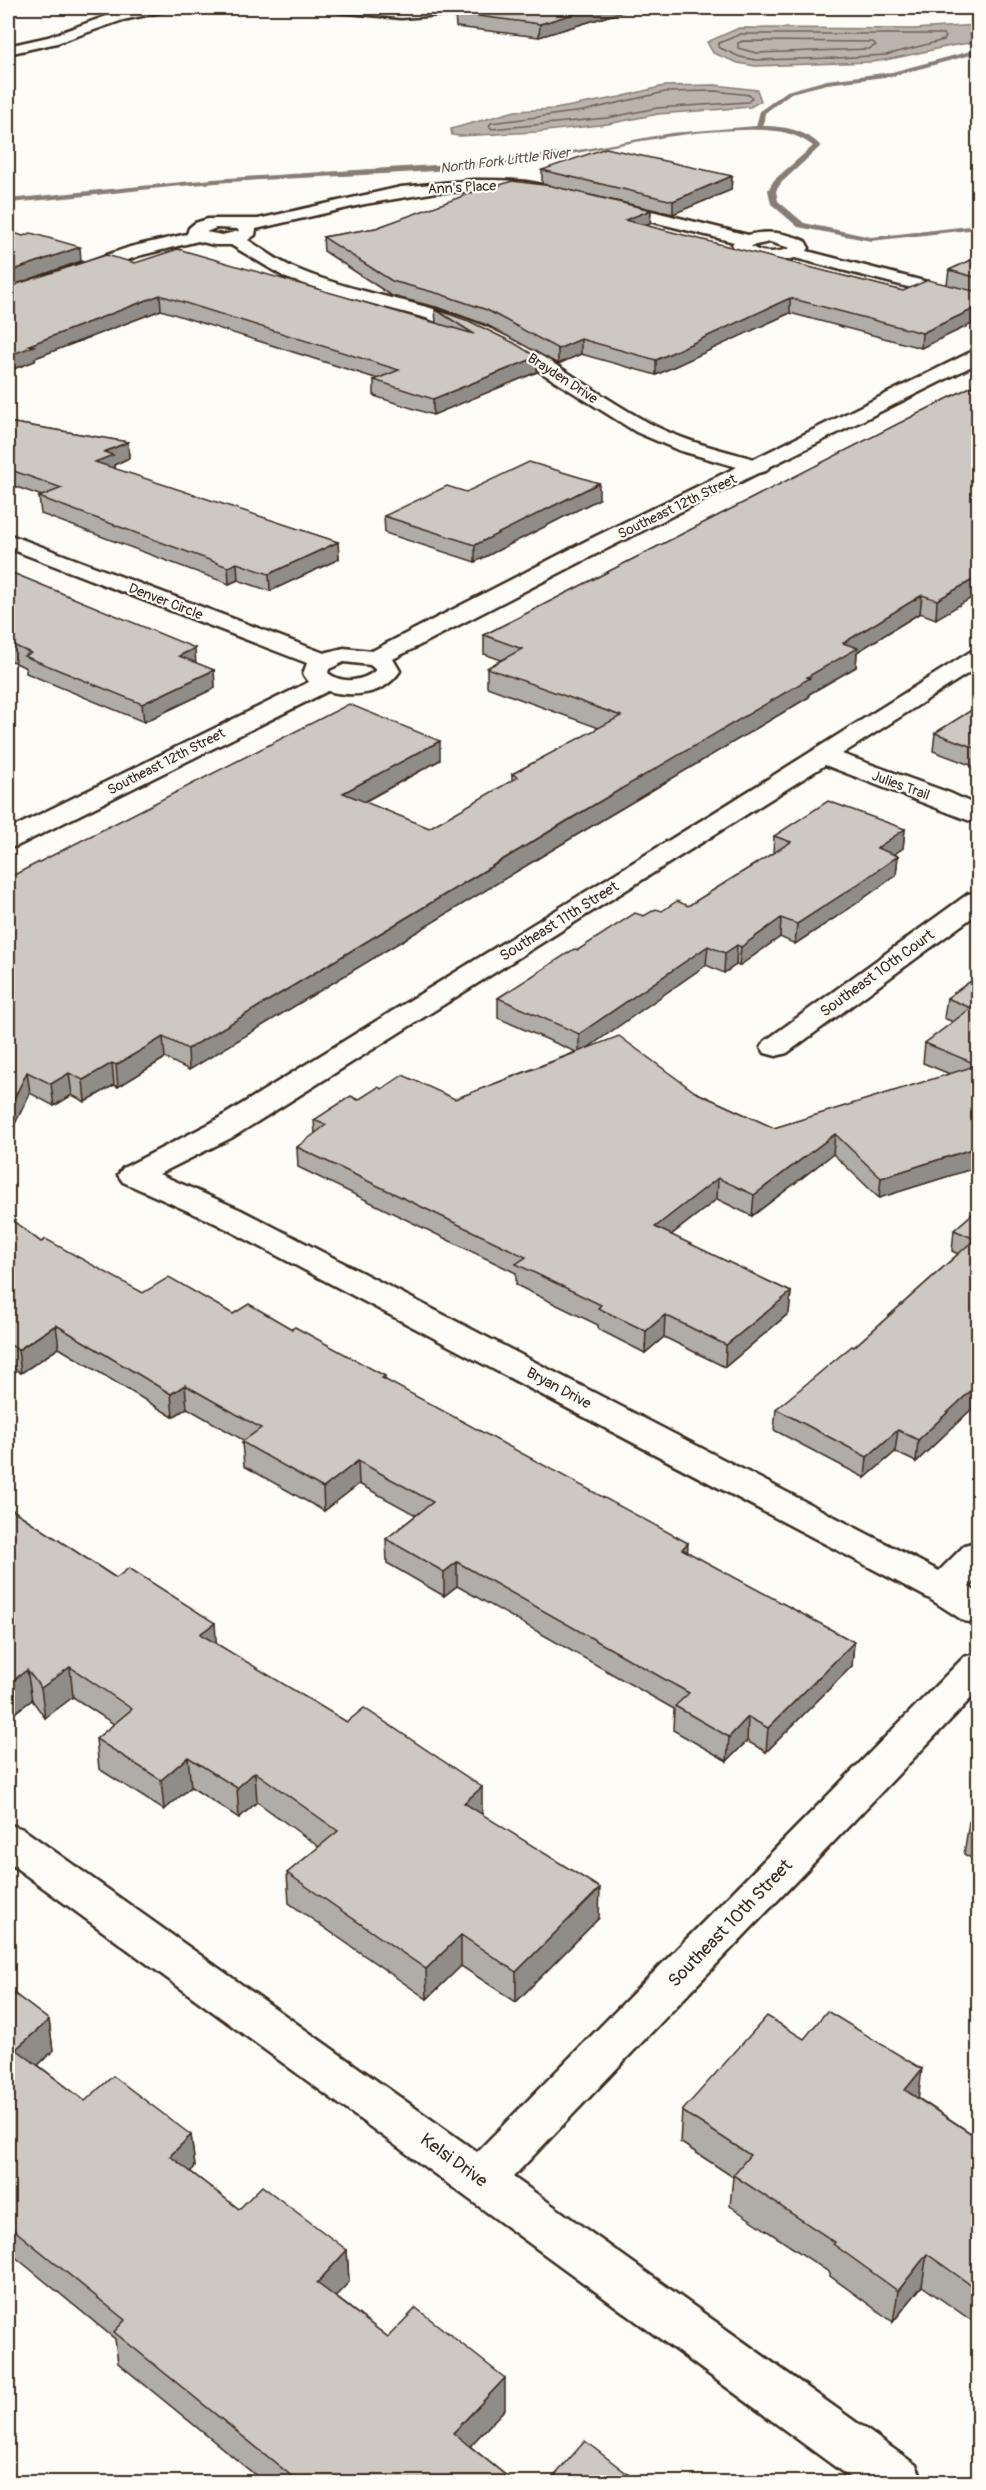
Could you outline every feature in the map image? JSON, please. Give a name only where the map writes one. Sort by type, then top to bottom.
[{"type":"street","points":[[8,50],[52,40],[120,16],[160,8]]},
{"type":"street","points":[[338,8],[401,14],[480,8]]},
{"type":"street","name":"Ann's Place","points":[[239,232],[453,184],[518,186],[564,195]]},
{"type":"street","points":[[587,201],[749,240],[770,238],[787,240],[799,244],[800,248],[795,253],[978,300]]},
{"type":"street","points":[[8,295],[136,251],[199,236],[195,232],[205,225],[224,223],[239,232]]},
{"type":"street","name":"Brayden Drive","points":[[239,232],[274,264],[305,279],[441,317],[477,330],[527,354],[644,429],[684,445],[759,466]]},
{"type":"street","name":"Southeast 12th Street","points":[[8,840],[356,655],[376,658],[594,546],[978,356]]},
{"type":"street","name":"Denver Circle","points":[[8,541],[325,672]]},
{"type":"street","name":"Southeast 11th Street","points":[[134,1175],[222,1130],[978,657]]},
{"type":"street","name":"Julies Trail","points":[[823,756],[941,799],[978,816]]},
{"type":"street","name":"Southeast 10th Court","points":[[776,1047],[978,900]]},
{"type":"street","name":"Bryan Drive","points":[[134,1175],[239,1222],[944,1590],[978,1611]]},
{"type":"street","points":[[944,1590],[978,1554]]},
{"type":"street","name":"Southeast 10th Street","points":[[481,2180],[978,1667]]},
{"type":"street","name":"Kelsi Drive","points":[[8,1840],[898,2482]]},
{"type":"water","points":[[978,25],[978,42],[871,62],[755,66],[738,63],[713,53],[707,42],[739,28],[913,29]]},
{"type":"water","points":[[715,85],[757,90],[761,101],[750,107],[658,114],[608,124],[537,132],[452,135],[451,129],[515,111],[555,109],[664,86]]},
{"type":"building","points":[[467,8],[593,8],[540,24],[455,13]]},
{"type":"building","points":[[606,148],[732,176],[673,201],[542,170]]},
{"type":"building","points":[[512,181],[552,186],[651,210],[625,220],[903,291],[928,280],[978,292],[978,307],[922,333],[790,298],[656,360],[581,339],[558,349],[487,310],[392,281],[323,237],[376,228],[490,186],[494,187]]},
{"type":"building","points":[[8,231],[23,236],[31,233],[80,247],[8,272]]},
{"type":"building","points":[[178,249],[474,334],[435,309],[471,322],[537,357],[433,399],[374,380],[399,370],[160,295],[29,345],[34,346],[8,356],[8,287],[106,255],[135,263]]},
{"type":"building","points":[[978,257],[978,278],[949,270]]},
{"type":"building","points":[[978,383],[978,577],[937,600],[922,595],[843,643],[858,648],[807,677],[810,678],[575,816],[188,1049],[163,1037],[116,1065],[112,1063],[83,1080],[69,1073],[51,1084],[27,1072],[8,1111],[8,1048],[13,1045],[8,1042],[8,878],[349,704],[440,741],[343,793],[429,828],[518,777],[512,774],[621,716],[487,668],[522,649],[484,635]]},
{"type":"building","points":[[8,422],[128,442],[104,452],[113,455],[95,462],[338,542],[269,574],[237,563],[228,567],[39,497],[62,488],[8,469]]},
{"type":"building","points":[[529,462],[599,483],[475,545],[384,516],[447,486],[466,492]]},
{"type":"building","points":[[8,571],[195,648],[179,656],[214,670],[142,704],[24,656],[31,653],[8,643]]},
{"type":"building","points":[[978,706],[978,749],[935,733]]},
{"type":"building","points":[[828,801],[905,829],[877,848],[898,856],[797,924],[781,918],[741,947],[737,945],[725,953],[708,946],[579,1034],[498,998],[635,913],[644,916],[656,909],[662,911],[677,901],[688,906],[791,842],[774,836]]},
{"type":"building","points":[[978,976],[978,1065],[925,1043],[971,1008],[947,998]]},
{"type":"building","points":[[619,1036],[695,1092],[774,1128],[978,1065],[978,1147],[881,1178],[835,1134],[754,1195],[718,1178],[655,1227],[791,1292],[726,1345],[665,1315],[646,1331],[598,1308],[601,1305],[516,1264],[526,1257],[297,1147],[326,1125],[314,1120],[351,1096],[358,1100],[378,1087],[382,1089],[403,1075],[455,1099]]},
{"type":"building","points":[[978,1209],[978,1384],[918,1440],[898,1430],[867,1457],[776,1409],[852,1346],[854,1347],[975,1239],[954,1230]]},
{"type":"building","points":[[8,1217],[41,1242],[46,1239],[143,1293],[169,1277],[233,1314],[249,1304],[292,1329],[295,1327],[385,1376],[382,1378],[688,1543],[682,1549],[854,1642],[768,1728],[748,1717],[729,1737],[675,1706],[689,1693],[457,1562],[444,1572],[386,1539],[433,1502],[358,1461],[323,1488],[242,1442],[261,1428],[185,1385],[171,1394],[56,1325],[18,1350],[8,1343]]},
{"type":"building","points":[[8,1507],[116,1578],[129,1568],[215,1623],[200,1634],[347,1722],[364,1708],[482,1787],[464,1803],[600,1888],[516,1972],[461,1935],[426,1969],[287,1873],[338,1831],[255,1772],[237,1788],[188,1757],[161,1780],[96,1739],[132,1709],[70,1667],[41,1688],[27,1670],[8,1684]]},
{"type":"building","points":[[978,1812],[978,1828],[969,1822]]},
{"type":"building","points":[[8,1989],[49,2020],[16,2049],[85,2101],[113,2076],[191,2135],[170,2156],[239,2209],[262,2186],[347,2250],[317,2283],[388,2337],[416,2308],[505,2378],[453,2433],[514,2482],[299,2482],[114,2332],[125,2320],[8,2225]]},
{"type":"building","points":[[827,2011],[922,2069],[905,2090],[978,2138],[978,2290],[927,2254],[898,2291],[833,2244],[835,2242],[733,2175],[750,2155],[682,2111],[767,2016],[804,2039]]},
{"type":"building","points":[[585,2441],[638,2482],[549,2482]]},
{"type":"waterway","name":"North Fork Little River","points":[[759,126],[762,112],[789,92],[827,82],[893,74],[978,51]]},
{"type":"waterway","name":"North Fork Little River","points":[[8,201],[213,181],[500,163],[543,158],[671,135],[744,127],[776,128],[802,134],[817,146],[777,182],[777,186],[772,190],[774,202],[801,225],[871,239],[978,227]]}]
